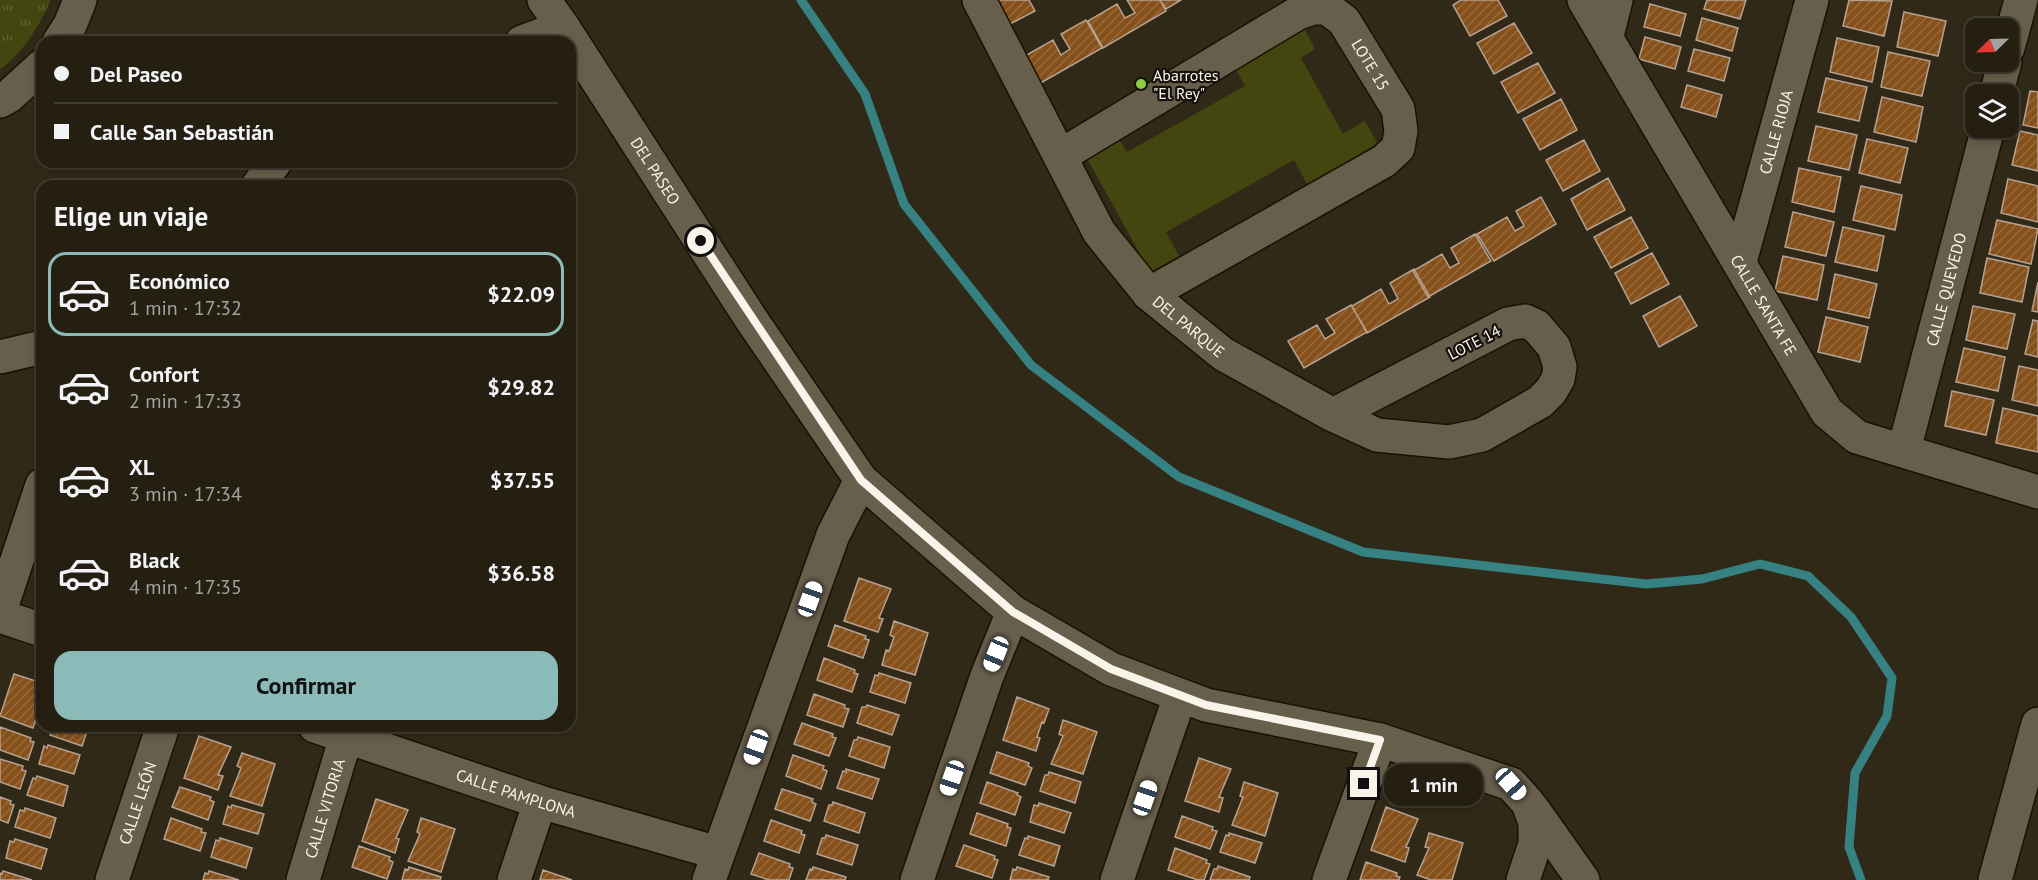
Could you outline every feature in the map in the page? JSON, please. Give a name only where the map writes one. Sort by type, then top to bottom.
[{"type":"street","points":[[63,36],[80,0]]},
{"type":"street","name":"DEL PASEO","points":[[544,0],[569,36]]},
{"type":"street","name":"DEL PARQUE","points":[[979,0],[1098,232],[1149,294],[1223,354],[1333,415],[1377,435],[1449,442],[1482,435],[1540,402]]},
{"type":"street","name":"CALLE SANTA FE","points":[[1584,0],[1827,412],[1857,437],[2038,492]]},
{"type":"street","points":[[1607,36],[1616,0]]},
{"type":"street","name":"CALLE RIOJA","points":[[1740,262],[1812,0]]},
{"type":"street","points":[[2016,18],[2021,0]]},
{"type":"street","name":"LOTE 15","points":[[1060,156],[1298,14],[1313,8],[1327,8],[1344,21],[1398,109],[1401,131],[1398,148],[1384,161],[1149,294]]},
{"type":"street","points":[[538,36],[563,27]]},
{"type":"street","name":"DEL PASEO","points":[[576,47],[751,319],[861,480],[1013,612],[1111,669],[1180,696],[1206,705],[1380,740],[1520,794]]},
{"type":"street","points":[[0,101],[9,96],[36,71]]},
{"type":"street","name":"CALLE QUEVEDO","points":[[1904,450],[1985,138]]},
{"type":"street","name":"LOTE 14","points":[[1333,415],[1508,324],[1525,321],[1536,326],[1554,346],[1560,367],[1558,379],[1551,392],[1540,402]]},
{"type":"street","points":[[0,357],[36,348]]},
{"type":"street","points":[[714,867],[833,535],[861,480]]},
{"type":"street","points":[[36,503],[0,613],[36,628]]},
{"type":"street","points":[[917,880],[987,676],[1013,612]]},
{"type":"street","points":[[1117,880],[1180,696]]},
{"type":"street","points":[[1995,880],[2038,724]]},
{"type":"street","name":"CALLE LEÓN","points":[[112,880],[161,732]]},
{"type":"street","name":"CALLE PAMPLONA","points":[[332,732],[540,802],[714,867]]},
{"type":"street","name":"CALLE VITORIA","points":[[303,880],[346,737]]},
{"type":"street","points":[[1329,880],[1380,740]]},
{"type":"street","points":[[1520,794],[1535,823],[1535,844],[1523,880]]},
{"type":"street","points":[[1520,794],[1583,880]]},
{"type":"street","points":[[514,880],[540,802]]},
{"type":"green space","points":[[0,0],[51,0],[30,38],[0,69]]},
{"type":"green space","points":[[1301,22],[1315,49],[1301,58],[1343,134],[1365,121],[1379,146],[1308,186],[1294,160],[1166,232],[1179,256],[1150,272],[1083,151],[1115,133],[1127,152],[1245,86],[1231,61]]},
{"type":"building","points":[[996,0],[1029,0],[1035,11],[1010,24]]},
{"type":"building","points":[[1127,0],[1160,0],[1166,11],[1103,48],[1088,21],[1117,4],[1125,18],[1135,13]]},
{"type":"building","points":[[1160,0],[1181,0],[1166,9]]},
{"type":"building","points":[[1461,0],[1498,0],[1507,16],[1470,36],[1453,5]]},
{"type":"building","points":[[1707,0],[1746,0],[1740,19],[1704,9]]},
{"type":"building","points":[[1849,0],[1892,1],[1884,36],[1843,26]]},
{"type":"building","points":[[1650,4],[1686,14],[1680,36],[1644,27]]},
{"type":"building","points":[[1904,12],[1946,21],[1938,56],[1897,47]]},
{"type":"building","points":[[1702,18],[1738,28],[1732,51],[1696,40]]},
{"type":"building","points":[[1086,20],[1102,48],[1039,84],[1023,57],[1053,40],[1061,55],[1070,49],[1061,34]]},
{"type":"building","points":[[1514,23],[1532,53],[1494,74],[1477,43]]},
{"type":"building","points":[[1645,37],[1681,47],[1675,69],[1639,59]]},
{"type":"building","points":[[1837,38],[1879,47],[1872,82],[1830,72]]},
{"type":"building","points":[[1694,49],[1730,58],[1724,81],[1688,71]]},
{"type":"building","points":[[1888,52],[1930,61],[1922,96],[1881,87]]},
{"type":"building","points":[[1538,63],[1555,93],[1518,113],[1501,82]]},
{"type":"building","points":[[1826,78],[1867,87],[1859,121],[1818,112]]},
{"type":"building","points":[[1687,85],[1722,95],[1716,117],[1681,107]]},
{"type":"building","points":[[2030,91],[2038,92],[2038,128],[2023,125]]},
{"type":"building","points":[[1882,97],[1923,107],[1916,142],[1874,132]]},
{"type":"building","points":[[1561,99],[1577,130],[1540,150],[1523,119]]},
{"type":"building","points":[[1816,126],[1857,135],[1849,170],[1808,161]]},
{"type":"building","points":[[2020,131],[2038,135],[2038,171],[2012,165]]},
{"type":"building","points":[[1867,139],[1908,148],[1900,183],[1859,173]]},
{"type":"building","points":[[1584,140],[1600,171],[1563,191],[1546,160]]},
{"type":"building","points":[[1799,168],[1841,177],[1834,212],[1792,202]]},
{"type":"building","points":[[1608,178],[1625,210],[1587,230],[1571,199]]},
{"type":"building","points":[[2008,179],[2038,186],[2038,222],[2001,213]]},
{"type":"building","points":[[1861,186],[1902,195],[1895,230],[1853,220]]},
{"type":"building","points":[[1541,197],[1556,224],[1494,261],[1477,234],[1507,217],[1515,231],[1524,226],[1516,211]]},
{"type":"building","points":[[1793,212],[1834,222],[1826,256],[1785,247]]},
{"type":"building","points":[[1631,217],[1648,248],[1611,268],[1594,237]]},
{"type":"building","points":[[1997,220],[2038,229],[2031,264],[1989,254]]},
{"type":"building","points":[[1843,227],[1884,236],[1877,271],[1835,262]]},
{"type":"building","points":[[1475,234],[1491,261],[1428,297],[1413,271],[1442,254],[1450,268],[1459,263],[1451,248]]},
{"type":"building","points":[[1652,253],[1669,284],[1631,304],[1615,273]]},
{"type":"building","points":[[1783,256],[1824,265],[1817,300],[1775,291]]},
{"type":"building","points":[[1987,258],[2029,267],[2022,302],[1980,293]]},
{"type":"building","points":[[1414,269],[1430,297],[1367,333],[1352,306],[1381,289],[1389,304],[1398,299],[1390,283]]},
{"type":"building","points":[[1835,274],[1877,284],[1869,318],[1828,309]]},
{"type":"building","points":[[2038,282],[2038,312],[2032,311]]},
{"type":"building","points":[[1680,296],[1697,326],[1659,347],[1643,316]]},
{"type":"building","points":[[1351,305],[1367,332],[1304,368],[1288,341],[1317,325],[1325,339],[1335,333],[1326,319]]},
{"type":"building","points":[[1973,306],[2015,314],[2007,349],[1966,340]]},
{"type":"building","points":[[1826,317],[1868,327],[1860,362],[1818,352]]},
{"type":"building","points":[[2033,320],[2038,321],[2038,357],[2025,354]]},
{"type":"building","points":[[1964,348],[2005,357],[1998,391],[1956,382]]},
{"type":"building","points":[[2019,366],[2038,370],[2038,406],[2012,400]]},
{"type":"building","points":[[1952,391],[1994,400],[1986,435],[1945,426]]},
{"type":"building","points":[[2003,408],[2038,416],[2038,452],[1996,443]]},
{"type":"building","points":[[859,578],[891,589],[879,618],[883,619],[878,632],[844,621]]},
{"type":"building","points":[[894,621],[928,633],[915,675],[882,665],[886,650],[889,651],[894,637],[890,635]]},
{"type":"building","points":[[835,625],[866,636],[865,639],[869,640],[863,658],[828,646]]},
{"type":"building","points":[[824,658],[855,670],[854,673],[858,674],[852,692],[817,680]]},
{"type":"building","points":[[879,673],[911,683],[905,703],[870,692],[875,675],[878,676]]},
{"type":"building","points":[[14,674],[36,681],[34,712],[36,720],[33,728],[0,716]]},
{"type":"building","points":[[814,694],[845,705],[844,708],[849,709],[843,727],[807,715]]},
{"type":"building","points":[[1017,697],[1049,709],[1037,737],[1040,738],[1036,751],[1003,740]]},
{"type":"building","points":[[867,705],[899,715],[892,735],[857,723],[862,707]]},
{"type":"building","points":[[1063,720],[1097,732],[1083,774],[1051,764],[1063,736],[1059,734]]},
{"type":"building","points":[[802,723],[833,734],[832,737],[836,738],[829,756],[794,744]]},
{"type":"building","points":[[0,727],[31,738],[30,741],[34,742],[28,760],[0,750]]},
{"type":"building","points":[[51,732],[87,732],[82,746],[50,735]]},
{"type":"building","points":[[199,736],[231,747],[218,775],[223,776],[218,790],[184,778]]},
{"type":"building","points":[[858,737],[890,747],[884,768],[849,756],[854,740]]},
{"type":"building","points":[[48,745],[80,755],[74,774],[39,764],[44,746],[47,748]]},
{"type":"building","points":[[997,752],[1029,763],[1028,766],[1032,768],[1025,785],[990,773]]},
{"type":"building","points":[[242,753],[275,764],[262,806],[230,796],[241,768],[237,766]]},
{"type":"building","points":[[793,755],[824,766],[823,769],[827,771],[821,789],[786,776]]},
{"type":"building","points":[[1199,758],[1231,769],[1219,797],[1223,798],[1219,812],[1185,801]]},
{"type":"building","points":[[0,759],[23,766],[22,770],[26,771],[20,789],[0,782]]},
{"type":"building","points":[[846,769],[879,779],[872,799],[837,788],[843,771],[846,772]]},
{"type":"building","points":[[1049,772],[1081,782],[1075,803],[1040,791],[1045,775]]},
{"type":"building","points":[[37,776],[68,786],[63,806],[27,795],[33,778],[36,779]]},
{"type":"building","points":[[987,782],[1018,793],[1017,795],[1021,797],[1015,815],[980,803]]},
{"type":"building","points":[[1244,782],[1278,793],[1265,836],[1232,825],[1243,797],[1240,796]]},
{"type":"building","points":[[180,787],[211,797],[210,800],[214,802],[208,820],[172,807]]},
{"type":"building","points":[[782,789],[813,799],[812,802],[816,804],[810,821],[775,809]]},
{"type":"building","points":[[0,797],[11,801],[10,804],[14,805],[8,823],[0,820]]},
{"type":"building","points":[[376,799],[408,810],[396,838],[399,839],[395,853],[362,841]]},
{"type":"building","points":[[833,802],[865,813],[859,833],[824,821],[829,805]]},
{"type":"building","points":[[1039,803],[1071,813],[1064,833],[1030,822],[1034,805],[1038,806]]},
{"type":"building","points":[[232,805],[264,814],[258,834],[223,824],[228,806],[231,808]]},
{"type":"building","points":[[1386,807],[1418,819],[1406,847],[1409,848],[1405,862],[1371,850]]},
{"type":"building","points":[[25,808],[56,818],[50,838],[15,827],[20,810],[24,811]]},
{"type":"building","points":[[977,813],[1008,824],[1007,827],[1011,828],[1006,846],[970,834]]},
{"type":"building","points":[[1182,816],[1213,827],[1212,830],[1217,831],[1210,849],[1175,837]]},
{"type":"building","points":[[171,818],[202,829],[201,832],[206,833],[200,851],[164,839]]},
{"type":"building","points":[[421,818],[455,829],[441,872],[408,861],[420,834],[417,832]]},
{"type":"building","points":[[771,820],[802,831],[801,834],[805,835],[799,853],[764,841]]},
{"type":"building","points":[[1229,833],[1262,843],[1255,863],[1220,852],[1226,835],[1229,836]]},
{"type":"building","points":[[1429,833],[1463,843],[1452,880],[1431,880],[1417,875],[1429,848],[1425,847]]},
{"type":"building","points":[[826,835],[858,845],[852,865],[817,854],[822,838]]},
{"type":"building","points":[[1028,836],[1060,846],[1054,866],[1019,855],[1025,838],[1028,839]]},
{"type":"building","points":[[220,838],[252,848],[246,868],[211,857],[216,840],[219,841]]},
{"type":"building","points":[[15,839],[47,849],[41,869],[6,858],[10,841],[14,842]]},
{"type":"building","points":[[964,845],[995,856],[994,859],[998,860],[992,878],[956,866]]},
{"type":"building","points":[[359,846],[390,857],[389,860],[393,862],[387,879],[352,867]]},
{"type":"building","points":[[1175,848],[1207,860],[1206,863],[1210,864],[1204,880],[1168,870]]},
{"type":"building","points":[[759,853],[790,864],[789,867],[793,868],[789,880],[769,880],[751,874]]},
{"type":"building","points":[[1366,862],[1397,873],[1399,880],[1360,880]]},
{"type":"building","points":[[1218,866],[1250,877],[1249,880],[1210,880],[1214,869]]},
{"type":"building","points":[[409,867],[441,877],[440,880],[402,880],[405,869],[408,870]]},
{"type":"building","points":[[813,867],[846,877],[845,880],[806,880]]},
{"type":"building","points":[[1017,867],[1049,877],[1048,880],[1010,880],[1013,869],[1016,870]]},
{"type":"building","points":[[543,870],[572,880],[540,880]]},
{"type":"building","points":[[3,871],[32,880],[0,880],[0,873],[2,874]]},
{"type":"building","points":[[209,871],[239,880],[203,880],[205,873],[208,874]]},
{"type":"waterway","points":[[801,0],[865,94],[904,204],[1031,365],[1179,477],[1363,552],[1646,584],[1702,579],[1760,564],[1808,576],[1851,617],[1892,678],[1887,716],[1855,773],[1849,847],[1861,880]]},
{"type":"place","name":"Abarrotes \"El Rey\"","points":[[1141,84]]},
{"type":"route","points":[[701,241],[751,319],[861,480],[1013,612],[1111,669],[1180,696],[1206,705],[1380,740],[1364,784]]}]
